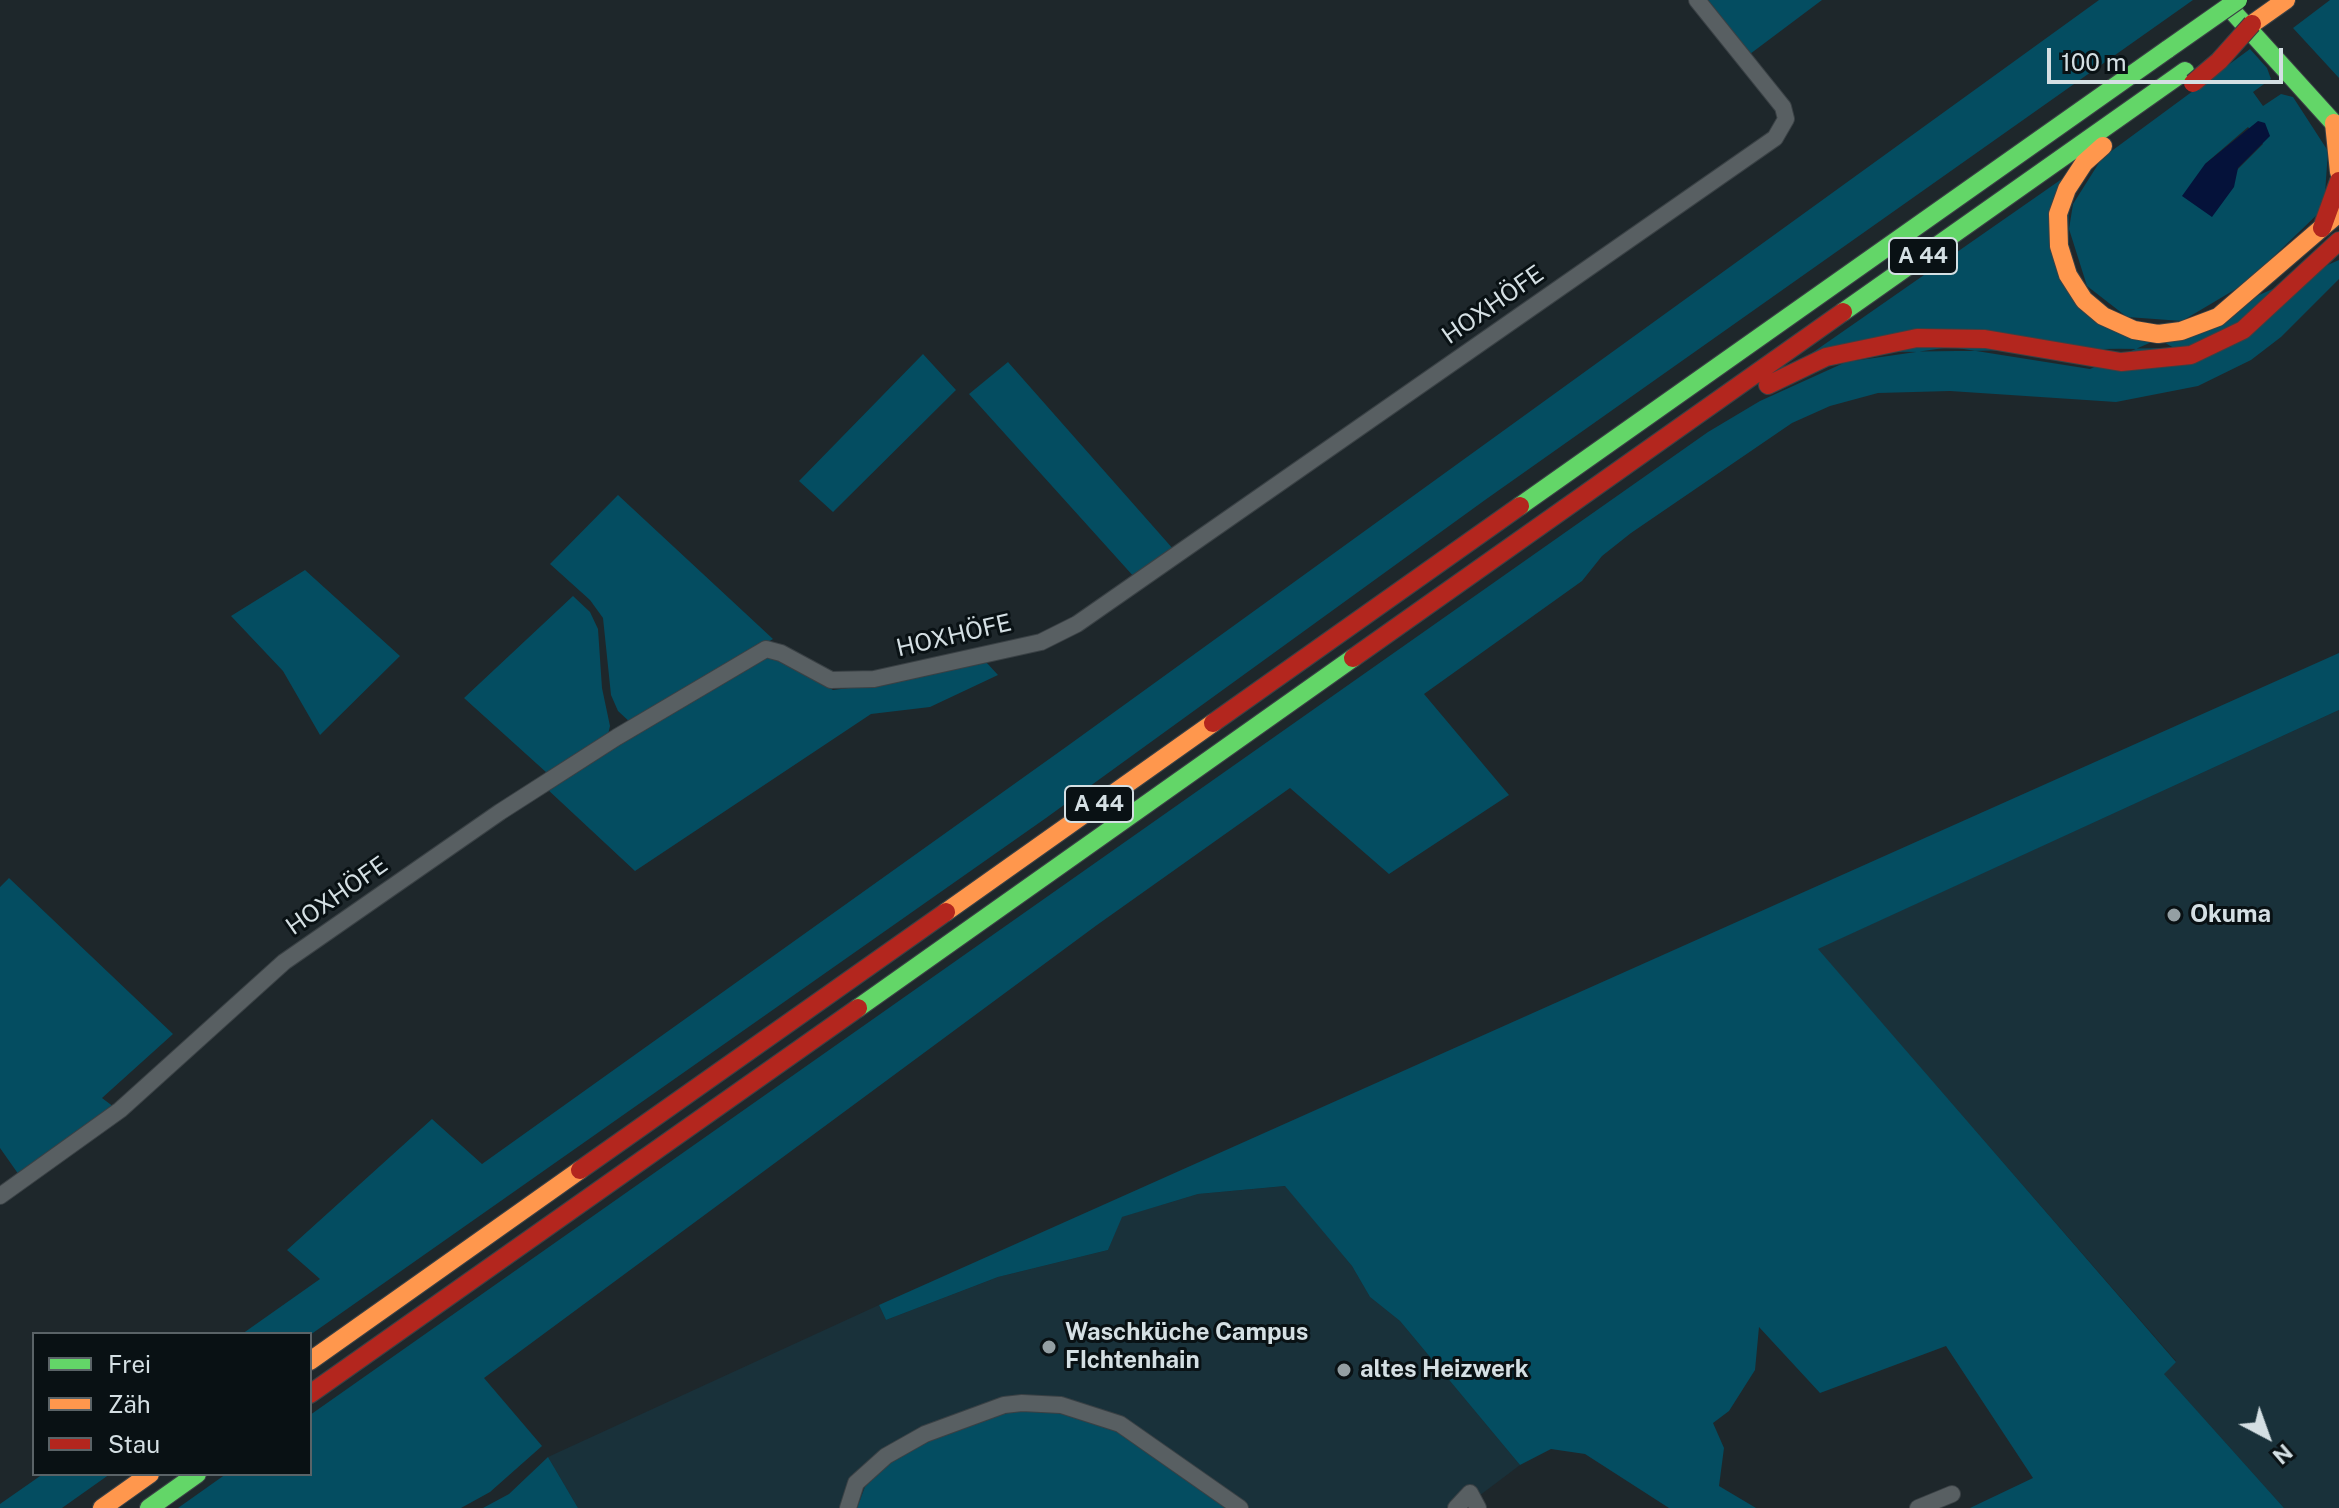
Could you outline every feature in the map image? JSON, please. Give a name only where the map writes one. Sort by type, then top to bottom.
[{"type":"main road","points":[[2166,43],[2215,0]]},
{"type":"main road","points":[[2222,0],[2336,126],[2339,172]]},
{"type":"main road","name":"A 44","points":[[312,1360],[2044,138],[2166,43],[2238,0]]},
{"type":"main road","name":"A 44","points":[[312,1393],[1660,442],[2189,77],[2286,0]]},
{"type":"main road","points":[[2189,77],[2084,163],[2067,189],[2058,214],[2059,246],[2068,275],[2084,300],[2103,316],[2134,330],[2158,334],[2191,329],[2235,305],[2339,213]]},
{"type":"main road","points":[[2322,228],[2339,181]]},
{"type":"main road","points":[[1660,442],[1802,367],[1851,350],[1893,341],[1945,337],[1985,339],[2130,363],[2191,355],[2243,330],[2339,241]]},
{"type":"main road","points":[[2297,283],[2339,254]]},
{"type":"main road","points":[[102,1508],[147,1476]]},
{"type":"main road","points":[[149,1508],[194,1476]]},
{"type":"street","name":"HOXHÖFE","points":[[0,1196],[120,1110],[284,962],[500,812],[617,737],[766,649],[781,653],[831,680],[874,679],[1041,642],[1077,624],[1775,138],[1786,119],[1783,107],[1697,0]]},
{"type":"street","points":[[848,1508],[856,1483],[886,1456],[925,1434],[1004,1405],[1022,1403],[1061,1405],[1120,1424],[1204,1479],[1240,1508]]},
{"type":"street","points":[[1456,1508],[1470,1493],[1478,1508]]},
{"type":"street","points":[[1918,1508],[1952,1494]]},
{"type":"shaded area","points":[[1708,0],[1822,0],[1750,54]]},
{"type":"shaded area","points":[[2099,0],[2193,0],[1485,500],[1046,818],[312,1334],[245,1332],[320,1279],[287,1250],[432,1119],[482,1164],[1066,747]]},
{"type":"shaded area","points":[[2330,0],[2339,0],[2339,78],[2293,28]]},
{"type":"shaded area","points":[[2250,49],[2267,68],[2271,79],[2253,92],[2263,106],[2281,94],[2293,97],[2328,151],[2324,208],[2246,283],[2182,321],[2127,317],[2087,286],[2069,229],[2073,204],[2102,158]],"holes":[[[2248,127],[2263,144],[2234,173],[2205,164]]]},
{"type":"shaded area","points":[[2258,121],[2265,123],[2270,136],[2238,168],[2234,187],[2212,217],[2182,196],[2205,164]]},
{"type":"shaded area","points":[[2069,174],[2068,287],[2174,348],[1812,353]]},
{"type":"shaded area","points":[[2339,260],[2339,279],[2281,337],[2251,360],[2198,386],[2116,402],[1950,391],[1878,393],[1830,406],[1792,423],[1631,533],[1602,556],[1582,581],[1424,694],[1509,795],[1389,874],[1290,788],[1097,925],[484,1378],[542,1446],[490,1492],[461,1508],[178,1508],[223,1476],[312,1476],[312,1414],[1708,432],[1760,401],[1846,362],[1951,347],[2090,369]]},
{"type":"shaded area","points":[[923,354],[956,390],[833,512],[799,481]]},
{"type":"shaded area","points":[[1008,362],[1174,550],[1135,578],[969,394]]},
{"type":"shaded area","points":[[618,495],[773,639],[632,724],[618,711],[611,695],[603,618],[590,600],[550,564]]},
{"type":"shaded area","points":[[305,570],[400,656],[320,735],[283,671],[231,616]]},
{"type":"shaded area","points":[[573,596],[590,612],[598,629],[602,688],[610,726],[607,739],[547,773],[464,698]]},
{"type":"shaded area","points":[[2339,653],[2339,710],[1818,949],[2176,1362],[2164,1374],[2284,1508],[1970,1508],[2033,1478],[1946,1346],[1820,1393],[1759,1327],[1755,1370],[1729,1411],[1713,1423],[1724,1448],[1719,1486],[1756,1508],[1669,1508],[1585,1454],[1551,1449],[1520,1465],[1400,1321],[1370,1297],[1352,1266],[1285,1186],[1198,1194],[1122,1217],[1108,1250],[998,1277],[886,1320],[879,1305]]},
{"type":"shaded area","points":[[772,654],[833,690],[902,681],[986,662],[998,675],[930,707],[871,714],[635,871],[546,788]]},
{"type":"shaded area","points":[[2339,710],[2339,1508],[2284,1508],[2163,1373],[2176,1361],[1817,949]]},
{"type":"shaded area","points":[[9,878],[173,1034],[102,1098],[114,1107],[19,1175],[0,1148],[0,887]]},
{"type":"shaded area","points":[[1286,1186],[1352,1266],[1370,1297],[1400,1321],[1520,1465],[1463,1508],[578,1508],[548,1457],[879,1305],[886,1320],[998,1277],[1108,1250],[1121,1217],[1198,1194]]},
{"type":"shaded area","points":[[1024,1410],[1062,1412],[1121,1432],[1231,1508],[857,1508],[865,1487],[887,1463],[929,1439],[997,1415]]},
{"type":"shaded area","points":[[548,1457],[578,1508],[483,1508],[509,1494]]},
{"type":"shaded area","points":[[40,1476],[107,1476],[62,1508],[0,1508],[0,1504]]},
{"type":"traffic: fast","points":[[2168,49],[2238,0]]},
{"type":"traffic: fast","points":[[2235,14],[2339,129]]},
{"type":"traffic: fast","points":[[1520,506],[2168,49]]},
{"type":"traffic: fast","points":[[1843,312],[2185,71]]},
{"type":"traffic: fast","points":[[858,1008],[1353,658]]},
{"type":"traffic: fast","points":[[149,1508],[194,1476]]},
{"type":"traffic: slow","points":[[2252,24],[2286,0]]},
{"type":"traffic: slow","points":[[2334,123],[2339,172]]},
{"type":"traffic: slow","points":[[2103,146],[2084,163],[2067,189],[2058,214],[2059,246],[2068,275],[2084,300],[2103,316],[2134,330],[2158,334],[2181,331],[2218,317],[2339,213]]},
{"type":"traffic: slow","points":[[946,912],[1213,723]]},
{"type":"traffic: slow","points":[[312,1360],[580,1170]]},
{"type":"traffic: slow","points":[[102,1508],[147,1476]]},
{"type":"traffic: jam","points":[[2193,83],[2219,61],[2252,24]]},
{"type":"traffic: jam","points":[[2322,228],[2339,181]]},
{"type":"traffic: jam","points":[[1768,385],[1826,357],[1917,338],[1985,339],[2121,362],[2191,355],[2243,330],[2339,241]]},
{"type":"traffic: jam","points":[[1353,658],[1843,312]]},
{"type":"traffic: jam","points":[[1213,723],[1520,506]]},
{"type":"traffic: jam","points":[[580,1170],[946,912]]},
{"type":"traffic: jam","points":[[312,1393],[858,1008]]},
{"type":"place","name":"Okuma","points":[[2174,915]]},
{"type":"place","name":"Waschküche Campus FIchtenhain","points":[[1049,1347]]},
{"type":"place","name":"altes Heizwerk","points":[[1344,1370]]}]
